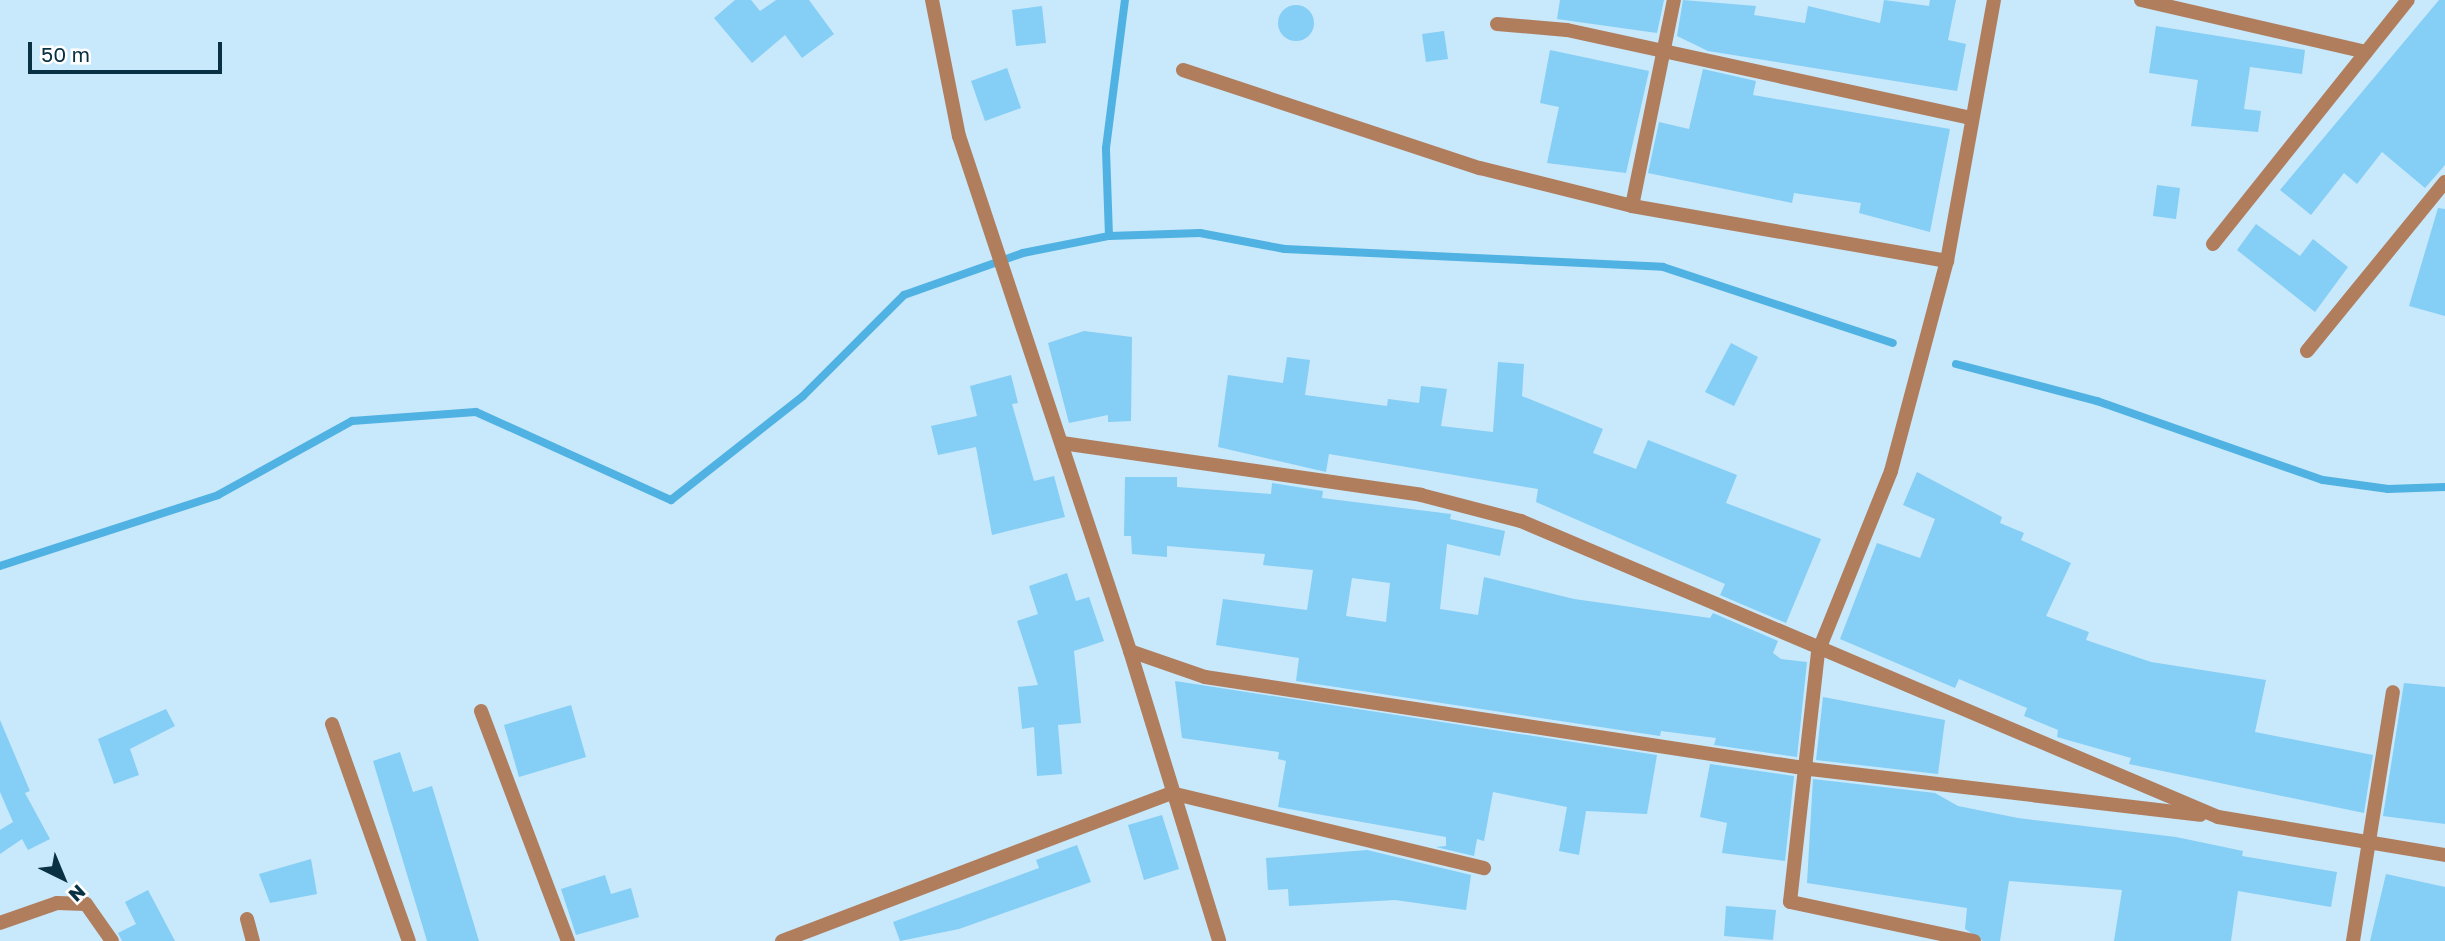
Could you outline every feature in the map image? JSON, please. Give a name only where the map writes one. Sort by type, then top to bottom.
[{"type":"street","points":[[932,0],[959,136],[1130,651],[1171,793],[1219,941]]},
{"type":"street","points":[[1632,206],[1674,0]]},
{"type":"street","points":[[1974,941],[1790,901],[1810,769],[1818,652],[1891,471],[1947,261],[1994,0]]},
{"type":"street","points":[[2141,0],[2366,52]]},
{"type":"street","points":[[2213,244],[2408,0]]},
{"type":"street","points":[[1497,24],[1567,30],[1972,118]]},
{"type":"street","points":[[1183,70],[1443,157],[1632,206],[1947,261]]},
{"type":"street","points":[[2307,351],[2442,189]]},
{"type":"street","points":[[1062,443],[1421,495],[1521,521],[1818,652],[2218,817]]},
{"type":"street","points":[[1130,651],[1205,677],[1810,769],[2218,817],[2372,840],[2445,855]]},
{"type":"street","points":[[2353,941],[2372,840],[2393,692]]},
{"type":"street","points":[[481,711],[568,941]]},
{"type":"street","points":[[332,724],[409,941]]},
{"type":"street","points":[[782,941],[1171,793],[1484,867]]},
{"type":"street","points":[[0,923],[57,903],[86,904],[112,941]]},
{"type":"street","points":[[247,919],[253,941]]},
{"type":"building","points":[[735,0],[751,0],[760,11],[776,0],[809,0],[834,34],[802,58],[785,35],[752,63],[714,18]]},
{"type":"building","points":[[1560,0],[1664,0],[1657,33],[1557,19]]},
{"type":"building","points":[[1683,0],[1756,6],[1754,15],[1805,23],[1808,6],[1880,23],[1884,0],[1929,6],[1930,0],[1956,0],[1948,40],[1966,44],[1957,91],[1708,51],[1677,36]]},
{"type":"building","points":[[2439,0],[2445,0],[2445,165],[2425,188],[2382,152],[2357,184],[2344,173],[2311,215],[2280,190]]},
{"type":"building","points":[[1296,5],[1309,10],[1314,23],[1309,36],[1296,41],[1283,36],[1278,23],[1283,10]]},
{"type":"building","points":[[1042,6],[1046,43],[1016,46],[1012,10]]},
{"type":"building","points":[[2156,26],[2305,50],[2302,74],[2250,67],[2244,109],[2261,111],[2258,132],[2191,126],[2198,80],[2149,73]]},
{"type":"building","points":[[1444,31],[1448,59],[1426,62],[1422,34]]},
{"type":"building","points":[[1550,50],[1649,71],[1626,173],[1547,163],[1559,107],[1540,103]]},
{"type":"building","points":[[1007,68],[1021,108],[985,121],[971,81]]},
{"type":"building","points":[[1703,69],[1756,81],[1753,95],[1950,129],[1930,232],[1859,213],[1861,203],[1794,193],[1792,203],[1648,173],[1659,122],[1689,129]]},
{"type":"building","points":[[2157,185],[2180,188],[2176,219],[2153,216]]},
{"type":"building","points":[[2438,208],[2445,209],[2445,316],[2409,306]]},
{"type":"building","points":[[2256,224],[2300,256],[2313,239],[2348,267],[2315,312],[2237,250]]},
{"type":"building","points":[[1084,331],[1132,337],[1131,421],[1108,422],[1108,415],[1069,423],[1048,343]]},
{"type":"building","points":[[1731,343],[1758,357],[1734,406],[1705,392]]},
{"type":"building","points":[[1287,357],[1310,360],[1305,395],[1387,406],[1388,399],[1419,403],[1421,386],[1447,389],[1441,426],[1493,432],[1498,362],[1524,364],[1522,396],[1603,429],[1593,453],[1636,469],[1648,440],[1737,475],[1726,503],[1821,539],[1786,623],[1720,595],[1725,584],[1536,502],[1538,489],[1329,454],[1326,472],[1218,447],[1228,375],[1283,383]]},
{"type":"building","points":[[1011,375],[1018,403],[1012,404],[1034,481],[1054,476],[1065,517],[992,535],[976,447],[938,455],[931,426],[977,416],[970,386]]},
{"type":"building","points":[[1917,472],[2002,517],[2000,523],[2024,533],[2021,540],[2071,563],[2046,616],[2089,632],[2086,640],[2151,662],[2266,680],[2255,732],[2373,755],[2364,813],[2129,764],[2131,758],[2057,737],[2058,730],[2024,716],[2027,708],[1959,679],[1955,688],[1840,639],[1877,543],[1920,558],[1935,519],[1903,505]]},
{"type":"building","points":[[1125,477],[1177,477],[1177,487],[1271,494],[1272,483],[1323,491],[1322,498],[1451,514],[1450,519],[1505,531],[1500,556],[1447,544],[1440,609],[1478,615],[1484,577],[1574,599],[1710,618],[1713,613],[1778,641],[1773,653],[1781,659],[1807,662],[1797,757],[1714,745],[1716,738],[1661,731],[1660,736],[1296,681],[1299,658],[1216,645],[1223,599],[1307,610],[1313,570],[1263,565],[1265,554],[1167,546],[1167,557],[1132,554],[1131,536],[1124,536]],"holes":[[[1352,578],[1390,583],[1386,622],[1346,616]]]},
{"type":"building","points":[[1067,573],[1076,601],[1089,597],[1104,641],[1074,651],[1081,723],[1058,725],[1062,774],[1037,776],[1034,727],[1022,729],[1018,687],[1038,685],[1017,621],[1038,614],[1029,586]]},
{"type":"building","points":[[1175,681],[1657,755],[1647,814],[1586,811],[1579,855],[1559,851],[1567,807],[1493,792],[1484,841],[1477,839],[1474,856],[1436,847],[1446,846],[1446,837],[1278,807],[1286,761],[1278,759],[1279,752],[1182,738]]},
{"type":"building","points":[[2404,683],[2445,687],[2445,824],[2383,816]]},
{"type":"building","points":[[1823,697],[1945,720],[1938,774],[1816,760]]},
{"type":"building","points":[[571,705],[586,757],[519,777],[504,725]]},
{"type":"building","points":[[166,709],[175,726],[130,749],[139,775],[114,784],[98,739]]},
{"type":"building","points":[[0,720],[30,791],[25,793],[50,839],[28,850],[22,839],[0,854],[0,830],[13,822],[0,792]]},
{"type":"building","points":[[400,752],[413,792],[432,786],[479,941],[427,941],[373,761]]},
{"type":"building","points":[[1710,764],[1794,776],[1785,861],[1722,853],[1727,823],[1700,817]]},
{"type":"building","points":[[1813,779],[1935,793],[1958,806],[2018,818],[2176,837],[2243,851],[2242,856],[2337,872],[2331,907],[2238,891],[2231,941],[2114,941],[2122,890],[2009,881],[2000,941],[1983,941],[1965,929],[1967,908],[1807,883]]},
{"type":"building","points":[[1162,815],[1179,869],[1144,880],[1128,825]]},
{"type":"building","points":[[1077,845],[1091,882],[959,929],[900,941],[893,922],[1039,868],[1036,860]]},
{"type":"building","points":[[1367,850],[1471,875],[1466,910],[1395,900],[1289,906],[1288,889],[1268,890],[1266,858]]},
{"type":"building","points":[[311,859],[317,894],[270,903],[259,874]]},
{"type":"building","points":[[2386,874],[2445,887],[2445,941],[2370,941]]},
{"type":"building","points":[[605,875],[611,894],[631,888],[639,917],[576,935],[561,889]]},
{"type":"building","points":[[148,890],[175,941],[122,941],[118,933],[136,924],[125,902]]},
{"type":"building","points":[[1726,906],[1776,910],[1773,940],[1724,936]]},
{"type":"waterway","points":[[1109,236],[1106,148],[1125,0]]},
{"type":"waterway","points":[[0,566],[218,495],[352,421],[476,412],[671,500],[803,396],[904,295],[1023,253],[1109,236],[1200,233],[1285,249],[1663,267],[1893,343]]},
{"type":"waterway","points":[[1956,364],[2097,401],[2323,480],[2388,489],[2445,487]]}]
